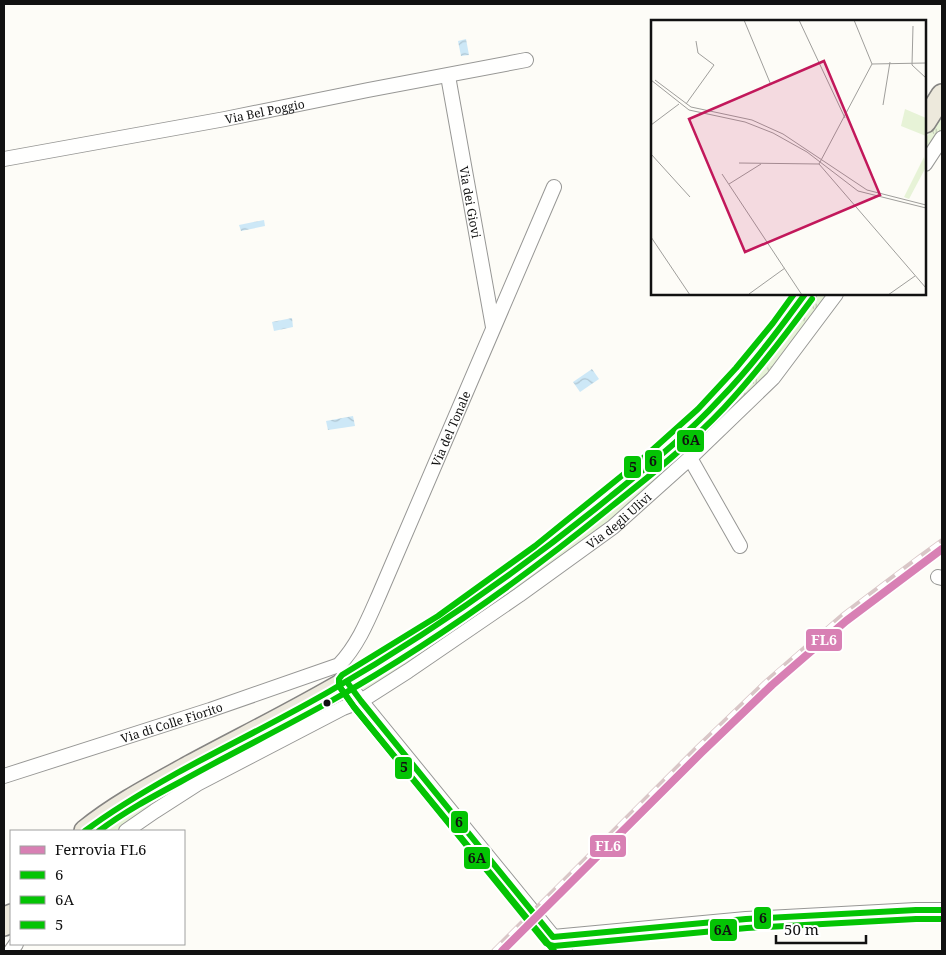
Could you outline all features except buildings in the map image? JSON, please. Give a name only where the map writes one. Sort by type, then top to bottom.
[{"type":"main road","points":[[926,120],[942,95]]},
{"type":"main road","points":[[87,830],[115,809],[343,673],[443,623],[540,553],[646,468],[704,415],[743,374],[805,295]]},
{"type":"street","name":"Via Bel Poggio","points":[[4,159],[225,119],[526,60]]},
{"type":"street","name":"Via dei Giovi","points":[[448,76],[493,327]]},
{"type":"street","points":[[926,162],[942,138]]},
{"type":"street","name":"Via del Tonale","points":[[343,673],[371,613],[554,187]]},
{"type":"street","name":"Via degli Ulivi","points":[[127,830],[203,780],[343,708],[361,701],[519,595],[613,527],[690,458],[773,378],[835,295]]},
{"type":"street","points":[[690,458],[740,546]]},
{"type":"street","points":[[343,673],[361,701],[564,951]]},
{"type":"street","name":"Via di Colle Fiorito","points":[[4,776],[210,710],[343,673]]},
{"type":"street","points":[[553,937],[746,920],[942,910]]},
{"type":"green space","points":[[942,112],[942,131],[926,155],[926,138]]},
{"type":"green space","points":[[816,295],[829,295],[773,371],[658,484],[571,553],[366,693],[360,685],[432,639],[782,341]]},
{"type":"green space","points":[[327,703],[331,710],[124,830],[101,830],[113,821]]},
{"type":"water","points":[[466,39],[469,55],[461,56],[458,41]]},
{"type":"water","points":[[264,220],[265,226],[241,231],[239,225]]},
{"type":"water","points":[[292,318],[293,327],[274,331],[272,322]]},
{"type":"water","points":[[592,369],[599,379],[580,392],[573,382]]},
{"type":"water","points":[[353,416],[355,426],[328,430],[326,421]]},
{"type":"railway","points":[[494,951],[696,749],[767,681],[842,616],[942,541]]},
{"type":"rail line","name":"FL6","points":[[502,951],[772,685],[846,621],[942,549]]},
{"type":"transit line","name":"5","points":[[554,951],[354,707],[339,686],[339,679],[342,675],[438,616],[535,546],[640,461],[698,409],[736,368],[793,295]]},
{"type":"transit line","name":"6","points":[[86,830],[118,808],[165,780],[330,691],[403,647],[474,600],[543,550],[638,474],[693,426],[753,362],[804,295]]},
{"type":"transit line","name":"6A","points":[[100,830],[149,799],[368,679],[440,634],[511,585],[579,533],[684,447],[759,369],[812,299]]},
{"type":"transit line","name":"6","points":[[347,682],[553,937],[746,919],[942,910]]},
{"type":"transit line","name":"6A","points":[[340,687],[354,707],[546,943],[550,945],[747,928],[942,919]]}]
